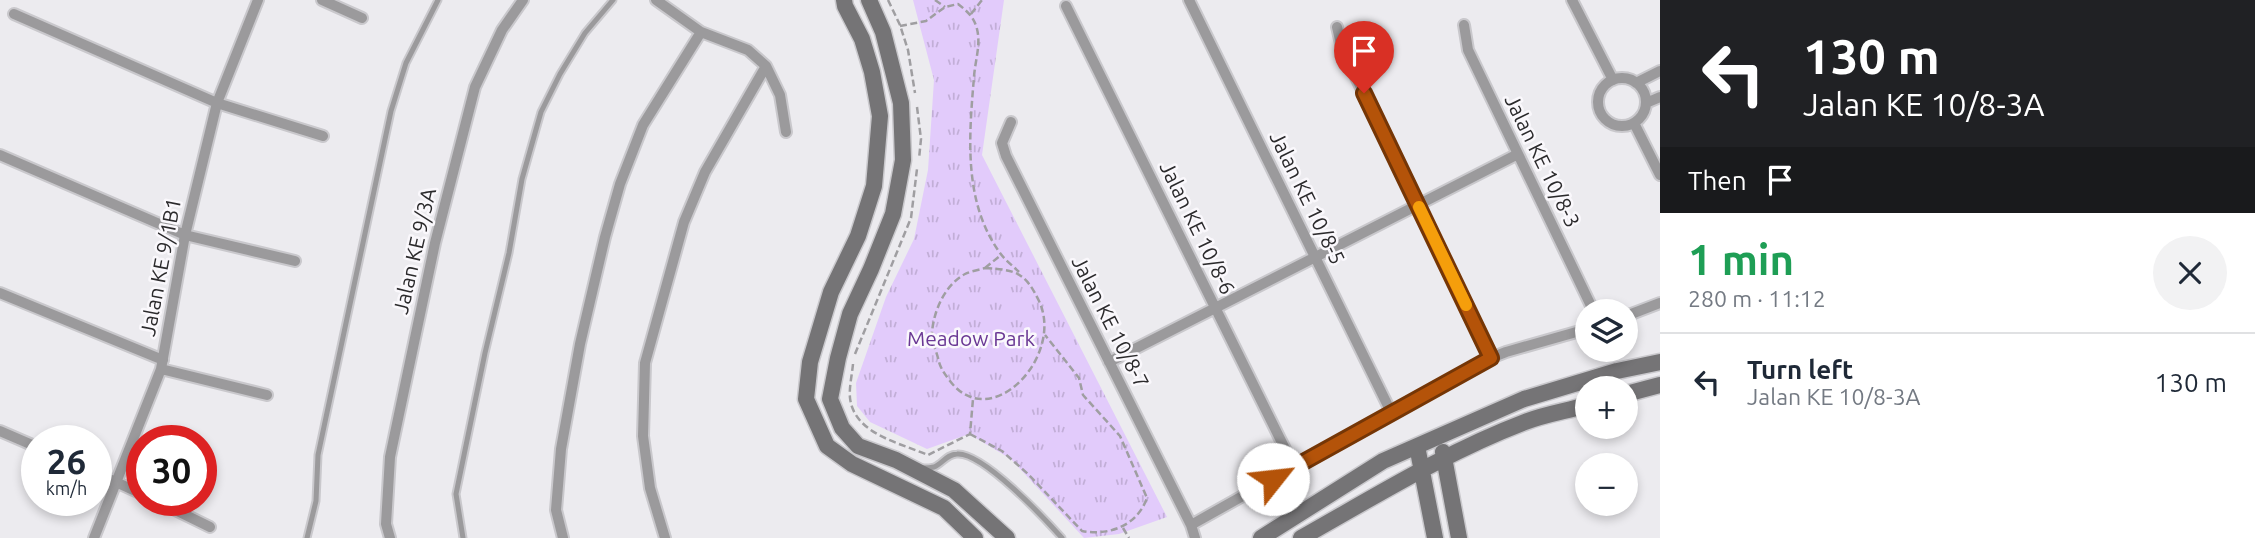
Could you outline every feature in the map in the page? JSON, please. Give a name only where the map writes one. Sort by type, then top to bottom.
[{"type":"street","name":"Jalan KE 9/1B1","points":[[94,538],[162,365],[185,235],[217,103],[258,0]]},
{"type":"street","points":[[322,0],[362,18]]},
{"type":"street","name":"Jalan KE 9/3A","points":[[381,538],[386,524],[390,457],[435,243],[475,87],[502,30],[523,0]]},
{"type":"street","points":[[656,0],[701,32],[748,50],[766,66],[780,95],[786,132]]},
{"type":"street","points":[[844,0],[862,39],[872,72],[880,116],[874,186],[858,236],[831,292],[810,362],[806,399],[827,446],[852,464],[944,508],[975,538]]},
{"type":"street","points":[[869,0],[884,32],[901,103],[903,160],[893,214],[872,269],[850,314],[830,400],[842,428],[858,446],[896,460],[954,491],[1007,538]]},
{"type":"street","name":"Jalan KE 10/8-5","points":[[1189,0],[1391,412]]},
{"type":"street","points":[[1572,0],[1613,80]]},
{"type":"street","name":"Jalan KE 10/8-6","points":[[1066,6],[1294,467]]},
{"type":"street","points":[[14,14],[217,103],[323,136]]},
{"type":"street","name":"Jalan KE 10/8-3","points":[[1464,25],[1468,50],[1588,299]]},
{"type":"street","points":[[1337,27],[1342,48],[1491,358]]},
{"type":"street","points":[[563,538],[556,510],[561,449],[582,331],[605,237],[620,184],[643,125],[701,32]]},
{"type":"street","points":[[665,538],[650,488],[643,436],[645,363],[684,222],[705,172],[766,66]]},
{"type":"street","points":[[1636,83],[1660,71]]},
{"type":"street","points":[[1629,79],[1636,83],[1645,95],[1644,111],[1634,123],[1619,127],[1611,124],[1600,113],[1598,97],[1601,90],[1613,80],[1629,79]]},
{"type":"street","points":[[1646,103],[1660,97]]},
{"type":"street","name":"Jalan KE 10/8-7","points":[[1011,122],[1002,144],[1006,156],[1191,525],[1195,538]]},
{"type":"street","points":[[1634,123],[1660,175]]},
{"type":"street","points":[[1109,362],[1518,154]]},
{"type":"street","points":[[0,155],[185,235],[295,261]]},
{"type":"street","points":[[0,293],[162,365],[267,395]]},
{"type":"street","points":[[1638,311],[1660,303]]},
{"type":"street","points":[[1191,525],[1491,358],[1575,332]]},
{"type":"street","points":[[1261,538],[1383,461],[1417,446],[1524,400],[1617,371],[1660,362]]},
{"type":"street","points":[[1638,391],[1660,385]]},
{"type":"street","points":[[1301,538],[1444,460],[1527,421],[1575,408]]},
{"type":"street","points":[[0,431],[21,440]]},
{"type":"street","points":[[1440,436],[1459,538]]},
{"type":"street","points":[[1417,446],[1435,538]]},
{"type":"street","points":[[112,480],[126,486]]},
{"type":"street","points":[[188,516],[210,527]]},
{"type":"street","name":"Jalan KE 9/3A","points":[[386,524],[390,538]]},
{"type":"lane","points":[[307,538],[316,501],[318,455],[391,111],[406,63],[439,0]]},
{"type":"lane","points":[[463,538],[456,494],[509,253],[522,179],[541,112],[560,74],[584,33],[613,0]]},
{"type":"lane","points":[[913,468],[934,467],[957,454],[974,457],[1020,494],[1062,538]]},
{"type":"path","points":[[888,0],[908,50],[921,139],[911,218],[853,360],[850,398],[857,419],[872,431],[928,455],[970,434]]},
{"type":"path","points":[[935,0],[945,7]]},
{"type":"path","points":[[971,14],[982,0]]},
{"type":"path","points":[[884,32],[926,21],[945,7],[958,4],[971,14],[977,29],[970,164],[978,208],[1001,255],[1031,285],[1042,309],[1045,335],[1041,352],[1030,372],[1008,392],[973,399],[958,391],[940,368],[932,334],[938,308],[947,288],[966,274],[985,268],[1001,255]]},
{"type":"path","points":[[985,268],[1020,273]]},
{"type":"path","points":[[970,434],[1002,451],[1028,474],[1082,531],[1123,528],[1144,509],[1147,498],[1120,436],[1083,395],[1079,378],[1045,335]]},
{"type":"path","points":[[970,434],[973,399]]},
{"type":"path","points":[[1123,528],[1129,538]]},
{"type":"green space","name":"Meadow Park","points":[[913,0],[1004,0],[982,155],[1167,517],[1119,534],[1084,538],[1011,459],[969,434],[927,449],[870,422],[857,406],[856,383],[886,297],[914,239],[928,170],[934,80]]},
{"type":"slow traffic","points":[[1419,207],[1466,305]]},
{"type":"route","points":[[1273,479],[1483,360],[1491,358],[1364,93]]}]
